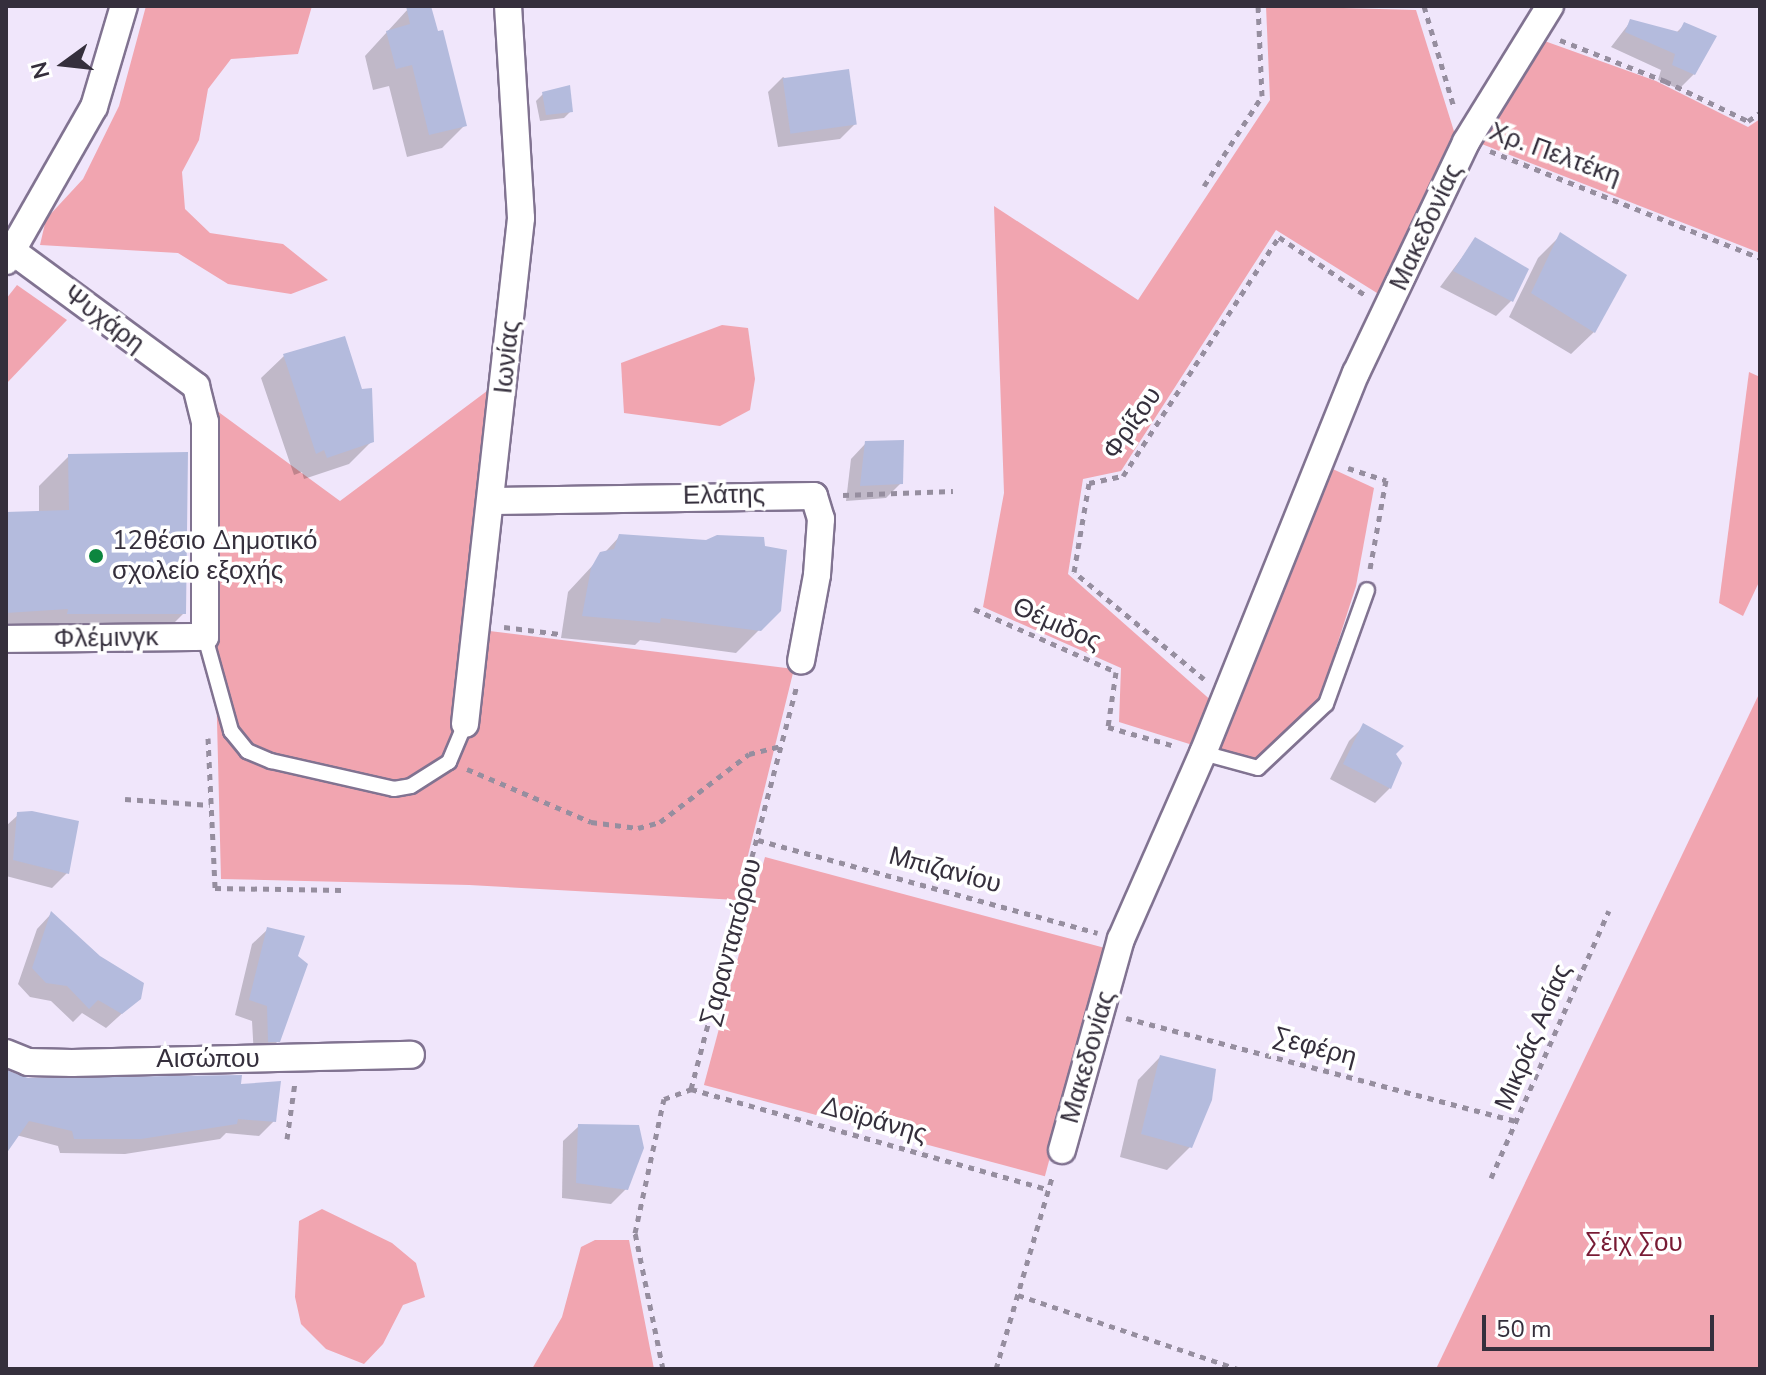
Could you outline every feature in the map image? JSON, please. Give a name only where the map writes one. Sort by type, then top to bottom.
[{"type":"street","points":[[9,256],[94,107],[124,6]]},
{"type":"street","name":"Ιωνίας","points":[[465,724],[494,501],[521,218],[508,6]]},
{"type":"street","name":"Μακεδονίας","points":[[1062,1150],[1121,939],[1203,753],[1223,695],[1320,459],[1466,142],[1550,6]]},
{"type":"street","name":"Ψυχάρη","points":[[9,256],[196,386],[205,422],[205,637]]},
{"type":"street","points":[[801,661],[817,575],[821,519],[814,496]]},
{"type":"street","name":"Ελάτης","points":[[494,501],[814,496]]},
{"type":"street","name":"Φλέμινγκ","points":[[6,639],[205,637]]},
{"type":"street","name":"Αισώπου","points":[[6,1053],[28,1062],[72,1063],[174,1057],[411,1055]]},
{"type":"lane","points":[[1203,753],[1258,768],[1326,704],[1367,590]]},
{"type":"lane","points":[[205,637],[231,731],[259,757],[394,789],[428,779],[449,762],[465,724]]},
{"type":"path","points":[[1204,186],[1262,96],[1258,6]]},
{"type":"path","name":"Χρ. Πελτέκη","points":[[1424,6],[1466,142],[1760,258]]},
{"type":"path","points":[[1536,31],[1665,81],[1748,121],[1760,113]]},
{"type":"path","name":"Φρίξου","points":[[1223,695],[1074,572],[1089,483],[1123,476],[1279,237],[1387,310]]},
{"type":"path","points":[[1320,459],[1386,480],[1367,590]]},
{"type":"path","points":[[814,496],[953,491]]},
{"type":"path","name":"Θέμιδος","points":[[974,609],[1116,672],[1108,727],[1203,753]]},
{"type":"path","points":[[476,623],[560,634]]},
{"type":"path","name":"Σαρανταπόρου","points":[[691,1089],[758,840],[801,661]]},
{"type":"path","points":[[449,762],[591,822],[638,828],[660,822],[749,754],[782,746]]},
{"type":"path","points":[[125,799],[210,805],[215,888],[342,890]]},
{"type":"path","name":"Μπιζανίου","points":[[758,840],[1121,939]]},
{"type":"path","name":"Μικράς Ασίας","points":[[1491,1178],[1519,1122],[1609,911]]},
{"type":"path","name":"Σεφέρη","points":[[1101,1011],[1519,1122]]},
{"type":"path","points":[[287,1139],[299,1058]]},
{"type":"path","points":[[663,1369],[635,1233],[664,1099],[691,1089]]},
{"type":"path","name":"Δοϊράνης","points":[[691,1089],[1047,1189]]},
{"type":"path","name":"Μακεδονίας","points":[[996,1369],[1047,1189],[1062,1150]]},
{"type":"path","points":[[1018,1295],[1238,1369]]},
{"type":"green space","points":[[146,6],[312,6],[298,54],[231,59],[208,89],[199,140],[182,172],[185,209],[210,233],[283,244],[328,280],[291,294],[228,284],[178,253],[40,245],[46,219],[83,179],[119,106]]},
{"type":"green space","points":[[1266,6],[1416,10],[1458,144],[1385,298],[1276,230],[1121,471],[1083,479],[1068,574],[1214,703],[1199,747],[1119,722],[1121,668],[983,607],[1004,493],[994,206],[1138,300],[1270,100]]},
{"type":"green space","points":[[1539,39],[1656,81],[1748,127],[1760,119],[1760,253],[1474,141]]},
{"type":"green space","points":[[17,285],[67,320],[6,384],[6,299]]},
{"type":"green space","points":[[722,325],[748,328],[755,379],[750,410],[720,426],[624,413],[621,363]]},
{"type":"green space","points":[[1749,372],[1760,377],[1760,580],[1743,616],[1719,603]]},
{"type":"green space","points":[[487,391],[495,395],[465,628],[794,669],[737,900],[469,885],[221,879],[209,405],[340,501]]},
{"type":"green space","points":[[1324,465],[1374,488],[1356,586],[1320,698],[1255,761],[1212,750]]},
{"type":"green space","name":"Σέιχ Σου","points":[[1760,692],[1760,1369],[1436,1369]]},
{"type":"green space","points":[[765,857],[1106,948],[1045,1176],[704,1085]]},
{"type":"green space","points":[[322,1209],[392,1243],[416,1263],[425,1297],[403,1305],[383,1344],[364,1364],[326,1349],[301,1324],[295,1297],[299,1221]]},
{"type":"green space","points":[[595,1240],[629,1240],[654,1369],[532,1369],[562,1317],[581,1247]]},
{"type":"building","points":[[406,6],[431,6],[438,31],[443,30],[467,126],[429,135],[412,65],[396,69],[386,31],[410,24]]},
{"type":"building","points":[[1630,19],[1679,32],[1684,22],[1717,36],[1695,75],[1672,65],[1675,54],[1625,32]]},
{"type":"building","points":[[849,69],[857,124],[790,134],[783,78]]},
{"type":"building","points":[[570,85],[573,112],[546,115],[542,92]]},
{"type":"building","points":[[1560,232],[1627,275],[1595,333],[1531,293]]},
{"type":"building","points":[[1475,237],[1529,269],[1513,302],[1453,271]]},
{"type":"building","points":[[345,336],[362,389],[372,388],[374,442],[327,458],[324,450],[316,454],[283,354]]},
{"type":"building","points":[[904,440],[903,484],[860,486],[865,441]]},
{"type":"building","name":"12θέσιο Δημοτικό σχολείο εξοχής","points":[[188,452],[186,614],[67,614],[68,609],[6,613],[6,512],[69,510],[68,454]]},
{"type":"building","points":[[619,534],[706,540],[717,535],[764,537],[765,546],[787,550],[781,611],[761,631],[661,618],[660,623],[582,616],[591,568],[600,552],[614,549]]},
{"type":"building","points":[[1363,723],[1404,746],[1396,754],[1402,763],[1391,789],[1343,764]]},
{"type":"building","points":[[32,811],[79,821],[69,874],[13,860],[17,812]]},
{"type":"building","points":[[51,911],[100,956],[144,983],[141,999],[122,1014],[98,1000],[89,1009],[67,986],[46,983],[32,968]]},
{"type":"building","points":[[267,927],[305,936],[298,956],[308,964],[280,1042],[268,1042],[267,1006],[249,1000]]},
{"type":"building","points":[[1160,1055],[1216,1069],[1212,1100],[1192,1148],[1141,1134]]},
{"type":"building","points":[[6,1070],[28,1078],[242,1075],[241,1084],[281,1081],[276,1122],[238,1119],[237,1124],[141,1139],[74,1139],[72,1131],[29,1121],[6,1154]]},
{"type":"building","points":[[578,1124],[639,1125],[644,1148],[628,1190],[576,1183]]},
{"type":"place","name":"12θέσιο Δημοτικό σχολείο εξοχής","points":[[96,556]]}]
